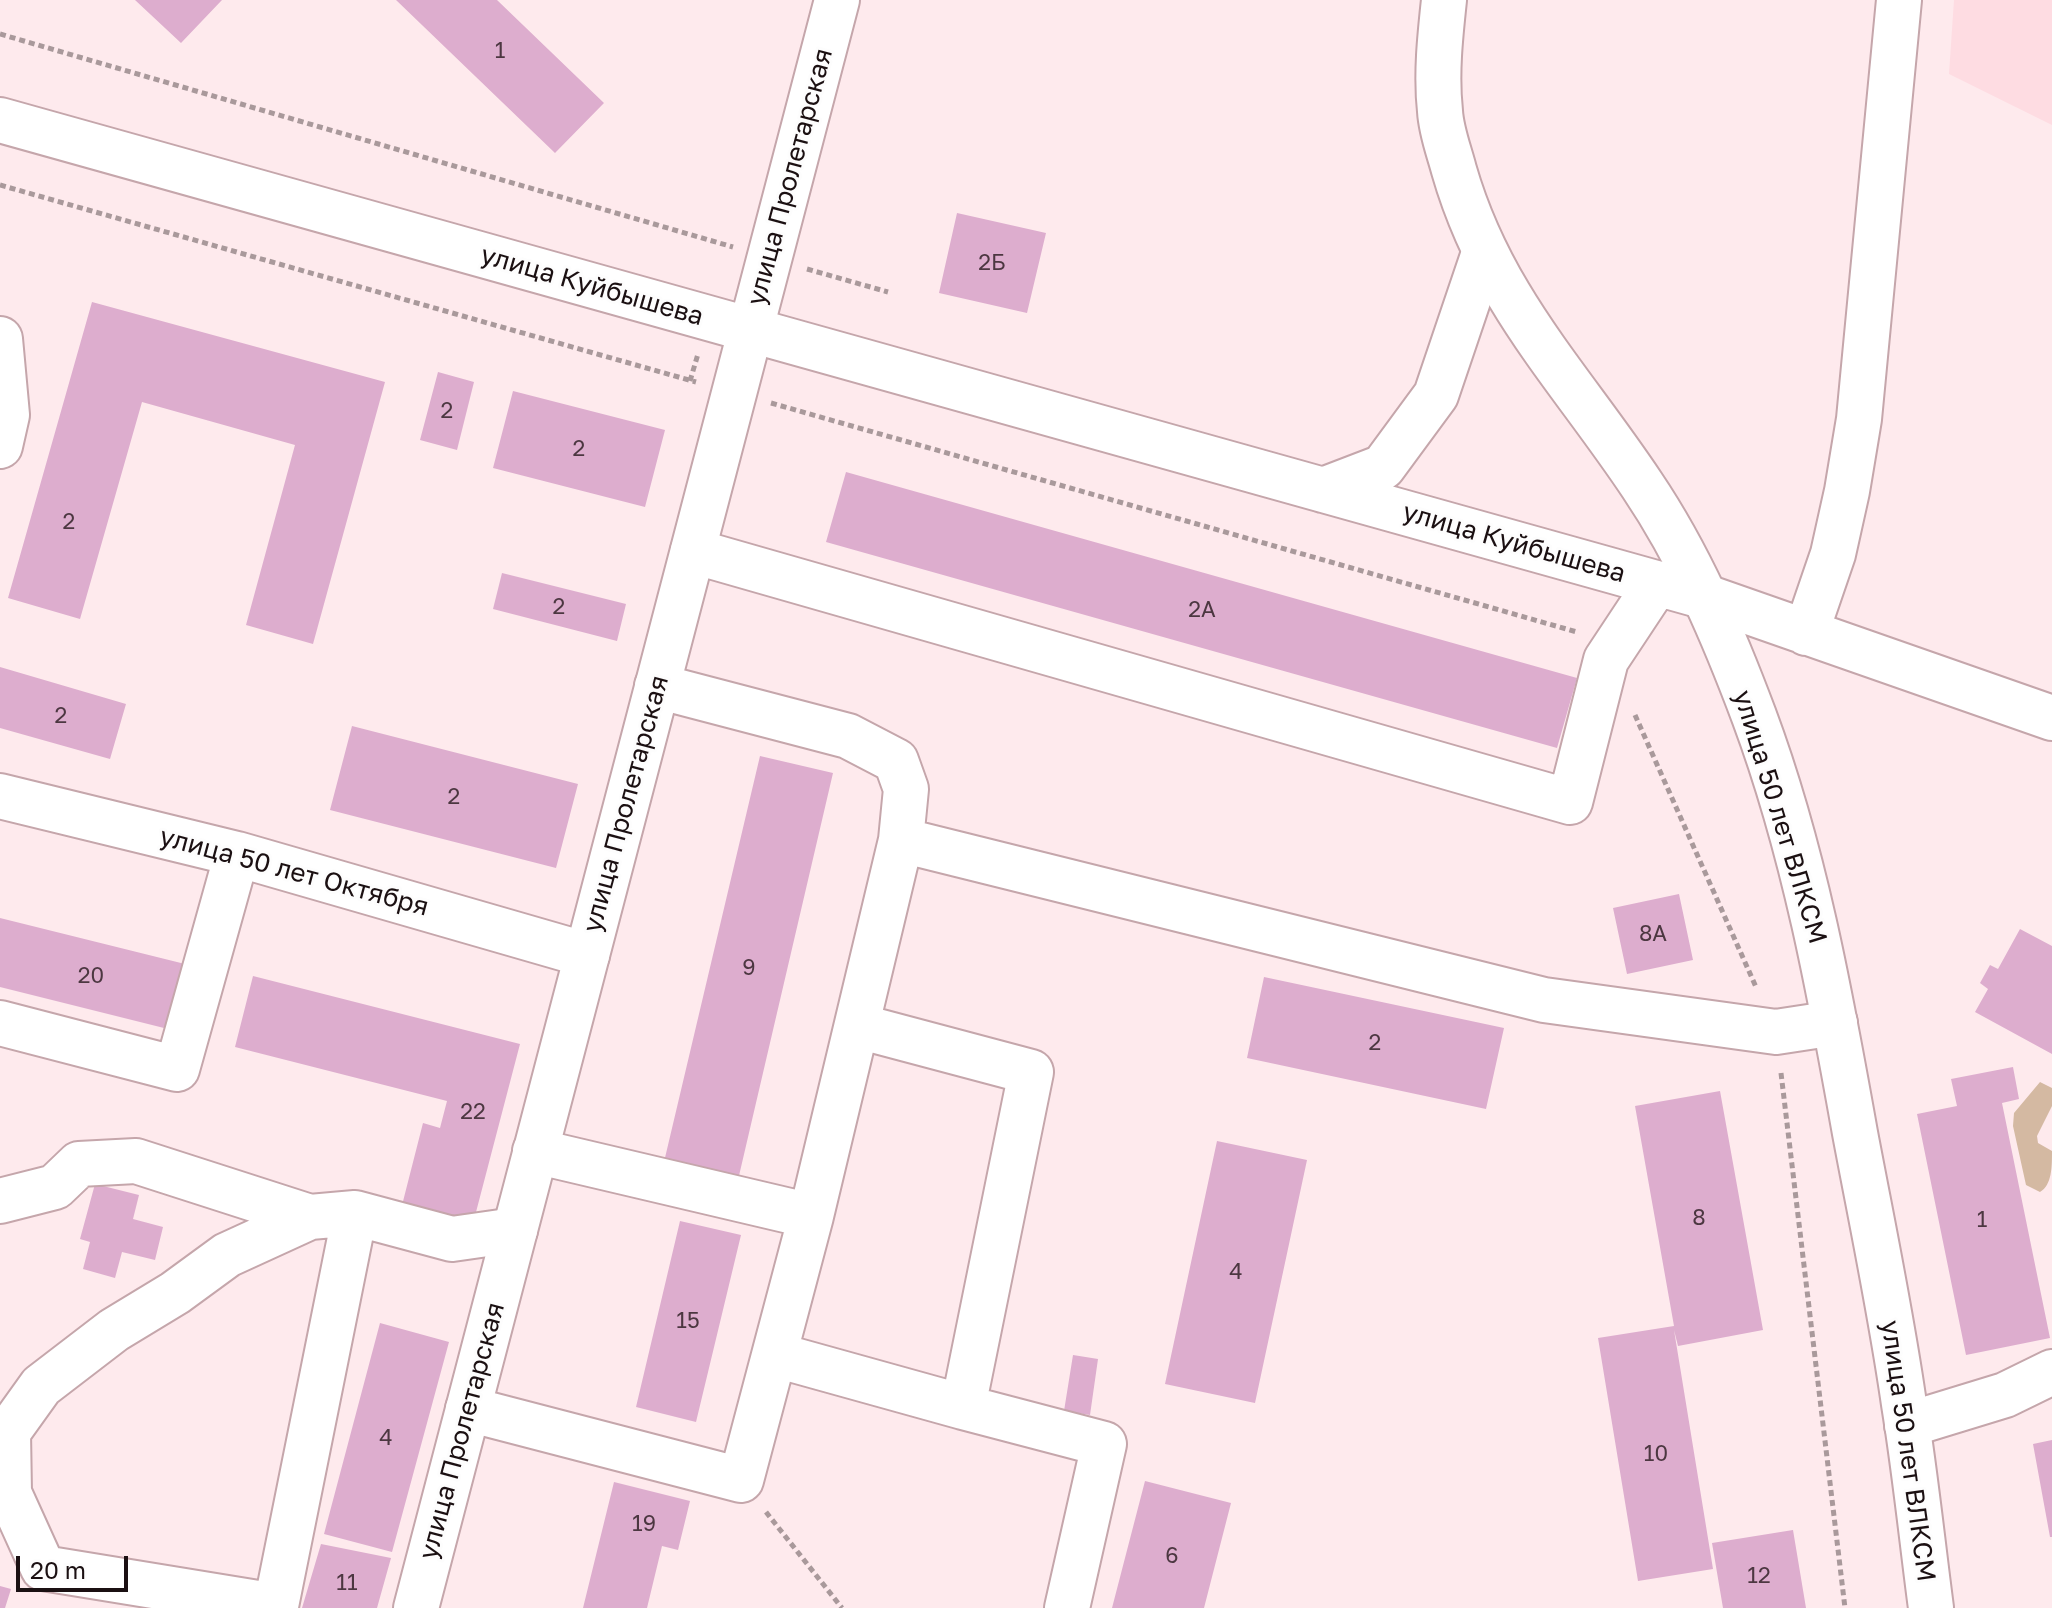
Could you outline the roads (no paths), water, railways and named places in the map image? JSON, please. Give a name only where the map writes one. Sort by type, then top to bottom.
[{"type":"main road","name":"улица Пролетарская","points":[[416,1608],[837,0]]},
{"type":"main road","name":"улица 50 лет ВЛКСМ","points":[[1444,0],[1438,65],[1440,115],[1464,203],[1484,253],[1523,321],[1641,484],[1706,597],[1755,718],[1782,804],[1807,895],[1835,1023],[1907,1425],[1931,1608]]},
{"type":"main road","points":[[1806,633],[1833,554],[1859,419],[1899,0]]},
{"type":"main road","name":"улица Куйбышева","points":[[0,120],[1706,597],[2052,718]]},
{"type":"main road","name":"улица Куйбышева","points":[[1323,490],[1383,467],[1436,395],[1484,253]]},
{"type":"main road","points":[[0,339],[7,415],[0,446]]},
{"type":"main road","points":[[693,551],[1570,802],[1606,660],[1657,583]]},
{"type":"main road","points":[[468,1409],[741,1480],[776,1355],[901,840],[906,789],[896,761],[848,736],[657,686]]},
{"type":"main road","name":"улица 50 лет Октября","points":[[0,796],[237,854],[587,955]]},
{"type":"main road","points":[[901,840],[1544,1000],[1776,1032],[1835,1023]]},
{"type":"main road","points":[[0,1023],[177,1069],[237,854]]},
{"type":"main road","points":[[858,1026],[1031,1072],[963,1407]]},
{"type":"main road","points":[[535,1151],[811,1216]]},
{"type":"main road","points":[[0,1201],[55,1187],[79,1164],[136,1161],[310,1217]]},
{"type":"main road","points":[[355,1213],[276,1606],[43,1568],[9,1493],[4,1427],[41,1386],[114,1330],[175,1293],[227,1255],[310,1217],[355,1213],[452,1239],[515,1230]]},
{"type":"main road","points":[[776,1355],[1104,1444],[1067,1608]]},
{"type":"main road","points":[[1907,1425],[2005,1395],[2052,1372]]}]
